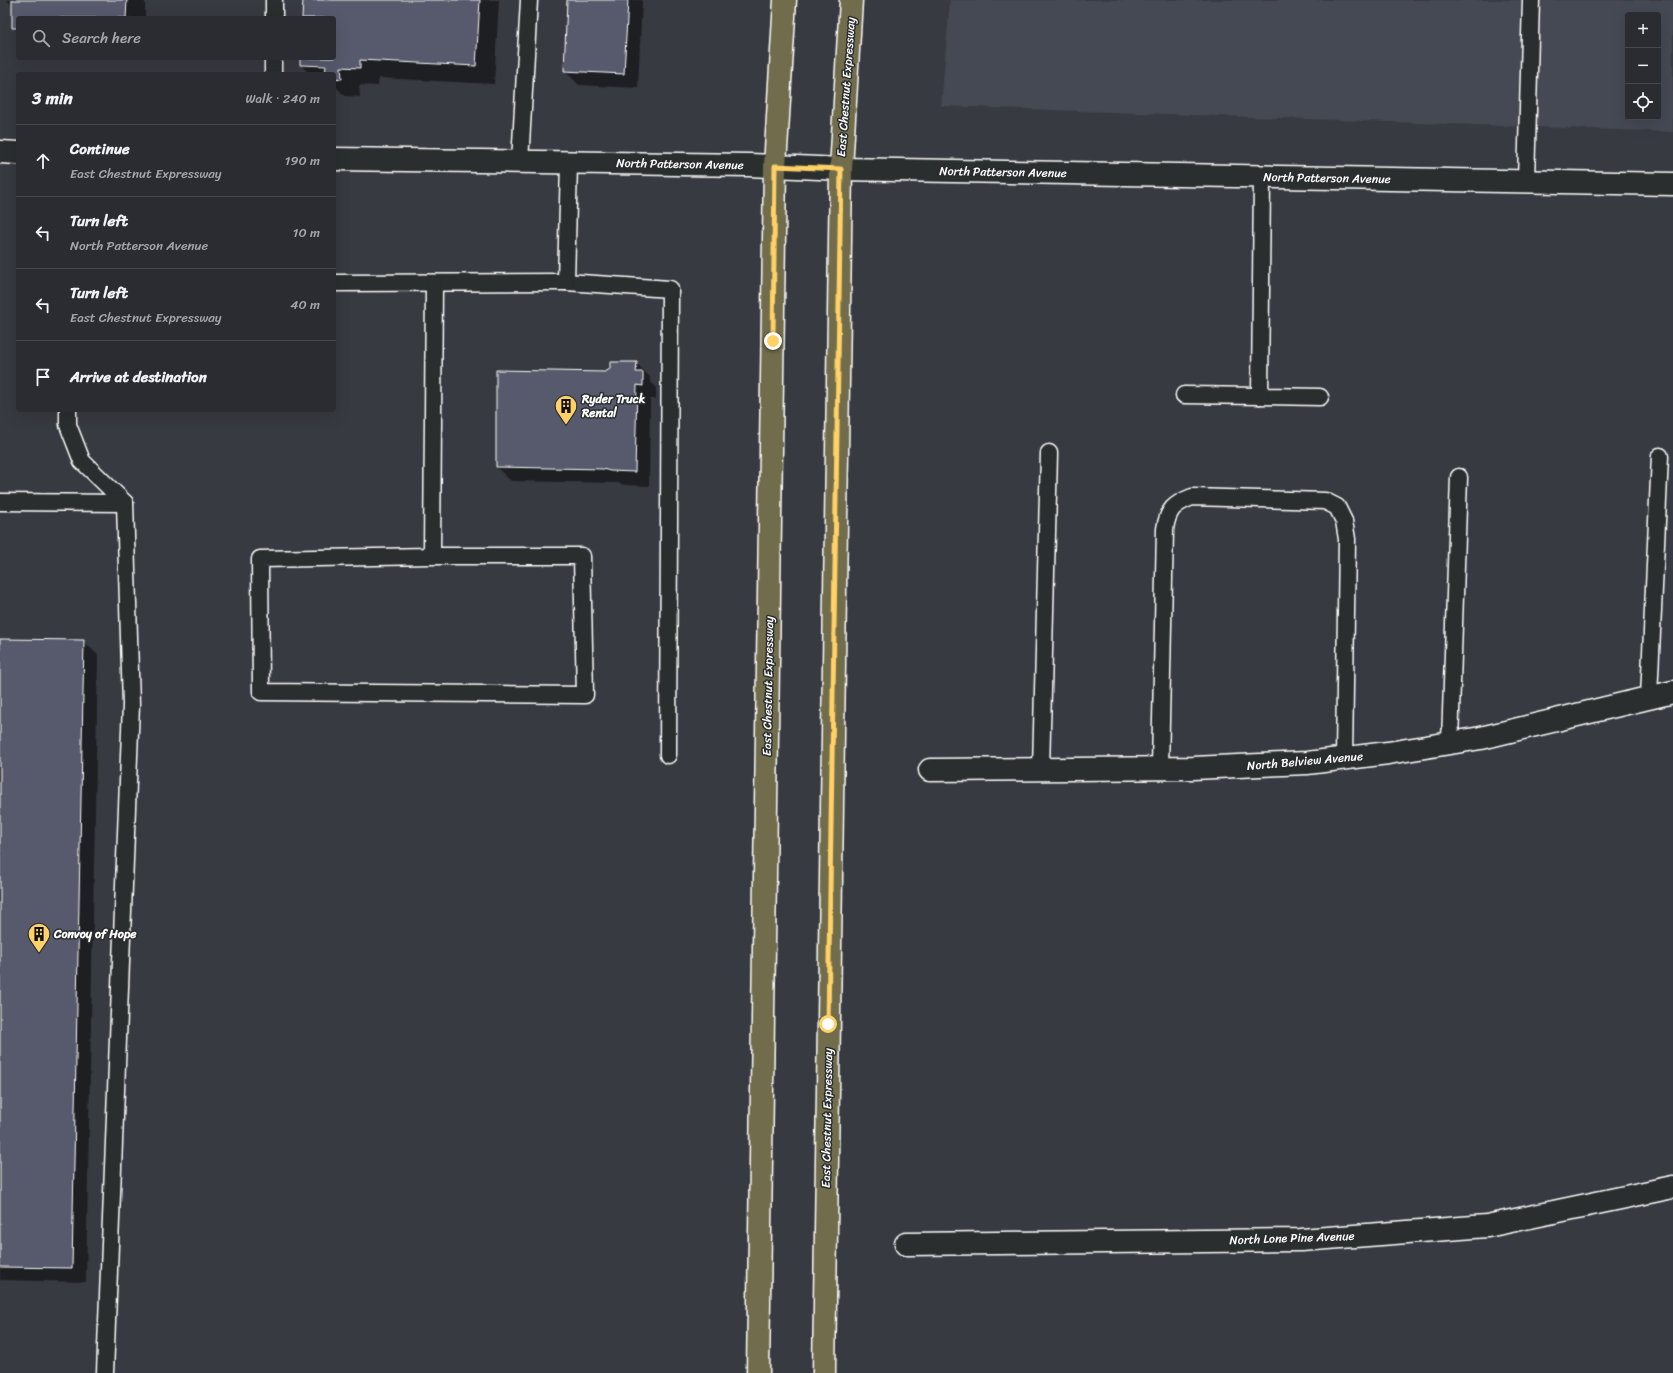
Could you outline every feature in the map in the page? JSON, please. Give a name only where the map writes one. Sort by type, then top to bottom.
[{"type":"main road","name":"East Chestnut Expressway","points":[[758,1373],[775,166],[785,0]]},
{"type":"main road","name":"East Chestnut Expressway","points":[[824,1373],[841,169],[851,1]]},
{"type":"street","points":[[0,152],[16,152]]},
{"type":"street","name":"North Patterson Avenue","points":[[336,159],[775,166],[841,169],[1673,184]]},
{"type":"street","name":"North Belview Avenue","points":[[930,770],[1160,768],[1307,763],[1388,753],[1481,738],[1673,692]]},
{"type":"street","name":"North Lone Pine Avenue","points":[[906,1244],[1301,1240],[1487,1226],[1673,1187]]},
{"type":"lane","points":[[274,0],[274,16]]},
{"type":"lane","points":[[520,162],[529,0]]},
{"type":"lane","points":[[1526,181],[1531,0]]},
{"type":"lane","points":[[273,60],[273,72]]},
{"type":"lane","points":[[566,282],[569,163]]},
{"type":"lane","points":[[1260,396],[1262,176]]},
{"type":"lane","points":[[336,283],[566,282],[670,288],[668,755]]},
{"type":"lane","points":[[432,556],[434,283]]},
{"type":"lane","points":[[1184,395],[1320,397]]},
{"type":"lane","points":[[68,412],[68,425],[82,461],[125,503],[131,705],[105,1373]]},
{"type":"lane","points":[[1041,769],[1049,453]]},
{"type":"lane","points":[[1649,698],[1660,456]]},
{"type":"lane","points":[[1450,742],[1459,477]]},
{"type":"lane","points":[[1160,768],[1165,529],[1167,518],[1176,503],[1192,497],[1325,501],[1337,507],[1344,521],[1347,540],[1344,759]]},
{"type":"lane","points":[[0,502],[125,503]]},
{"type":"lane","points":[[432,556],[582,556],[585,695],[261,692],[260,559],[432,556]]},
{"type":"shaded area","points":[[950,0],[1673,0],[1673,132],[941,106]]},
{"type":"building","points":[[12,0],[127,0],[126,16],[16,16],[16,28],[12,28]]},
{"type":"building","points":[[303,0],[480,0],[476,66],[360,60],[360,68],[341,67],[342,79],[336,78],[336,72],[325,72],[326,66],[300,65],[300,60],[336,60],[336,16],[302,16]]},
{"type":"building","points":[[567,0],[628,0],[624,74],[564,71]]},
{"type":"building","name":"Ryder Truck Rental","points":[[610,362],[637,362],[636,372],[643,372],[643,386],[637,385],[635,472],[610,471],[603,469],[496,467],[496,370],[605,372],[610,369]]},
{"type":"building","name":"Convoy of Hope","points":[[0,639],[84,640],[72,1268],[0,1267]]},
{"type":"place","name":"Ryder Truck Rental","points":[[566,426]]},
{"type":"place","name":"Convoy of Hope","points":[[39,954]]},
{"type":"route","points":[[773,341],[775,166],[841,169],[828,1024]]}]
